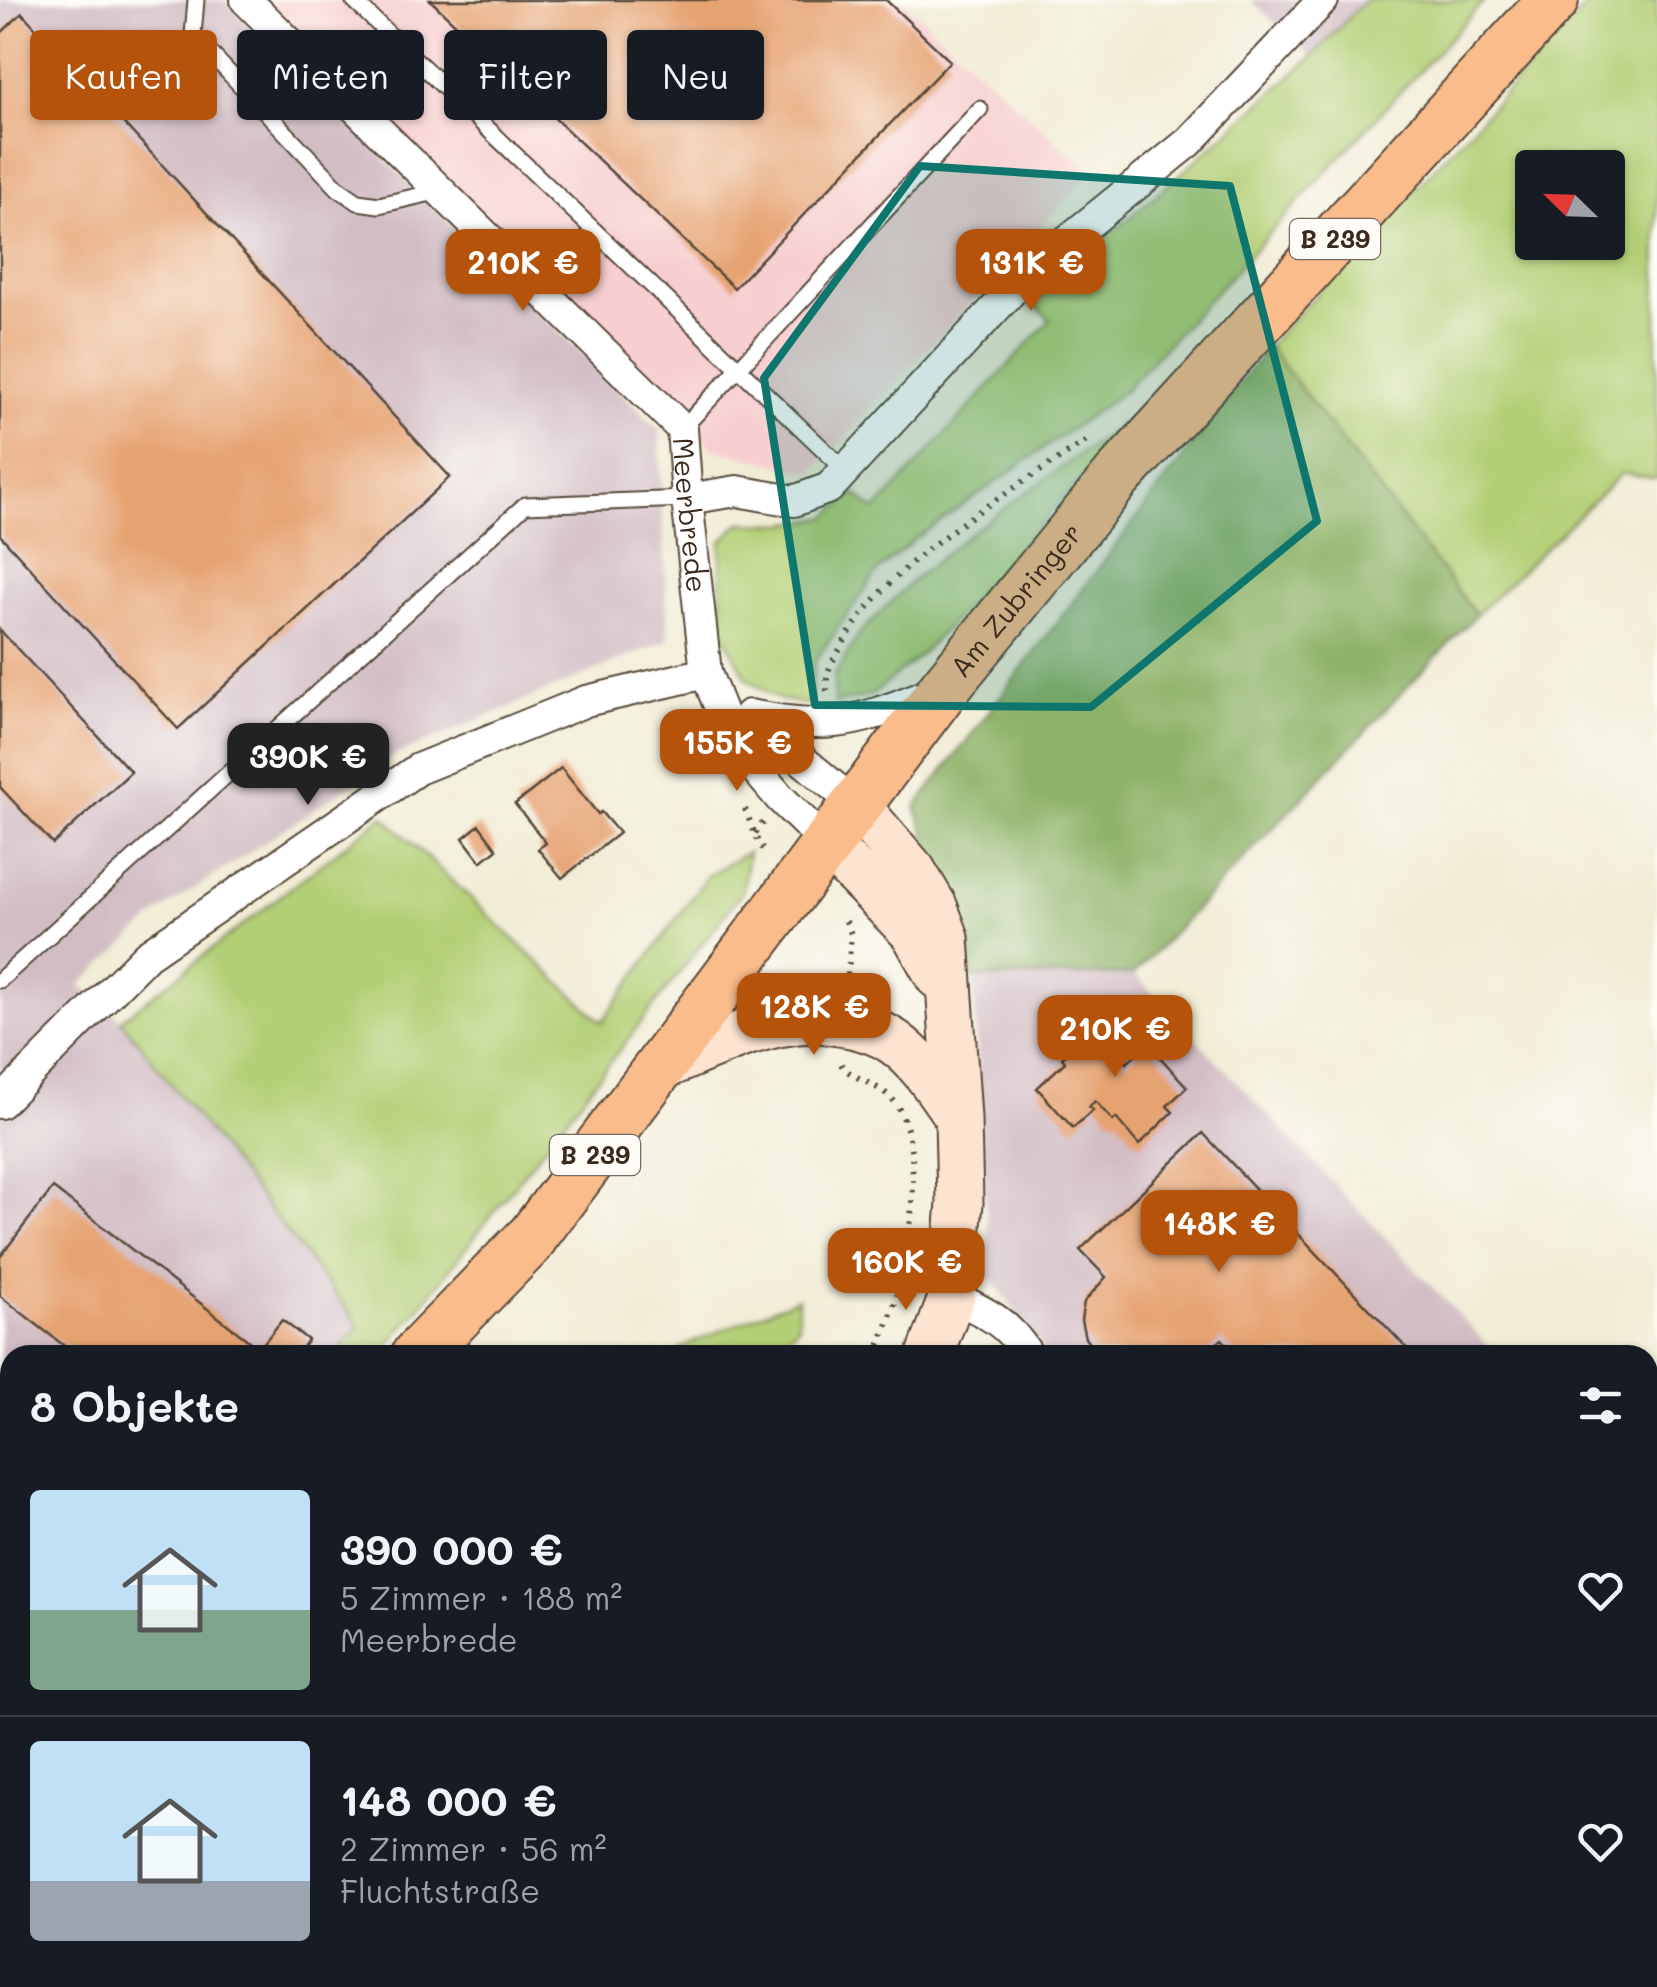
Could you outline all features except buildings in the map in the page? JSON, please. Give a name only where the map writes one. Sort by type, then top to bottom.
[{"type":"highway","name":"Am Zubringer","points":[[428,1345],[530,1240]]},
{"type":"highway","name":"Am Zubringer","points":[[462,1345],[530,1240]]},
{"type":"main road","name":"Am Zubringer","points":[[530,1240],[945,687],[1117,478],[1553,0]]},
{"type":"main road","points":[[828,843],[914,933],[948,996],[960,1203],[952,1296],[934,1345]]},
{"type":"main road","points":[[660,1068],[721,1042],[775,1026],[814,1020],[866,1028],[893,1041],[922,1068],[958,1118]]},
{"type":"street","name":"Meerbrede","points":[[246,0],[682,429],[687,499],[712,686],[742,754],[780,798],[828,843]]},
{"type":"street","points":[[687,499],[737,491],[794,500],[828,488],[1031,270],[1189,142],[1324,0]]},
{"type":"street","points":[[0,1102],[148,955],[418,768],[586,701],[712,686],[749,715],[828,843]]},
{"type":"street","points":[[749,715],[788,722],[854,720],[945,687]]},
{"type":"street","points":[[952,1296],[993,1315],[1022,1345]]},
{"type":"lane","points":[[196,0],[194,35],[339,189],[358,202],[379,205],[440,192]]},
{"type":"lane","points":[[353,0],[845,470]]},
{"type":"lane","points":[[682,429],[980,109]]},
{"type":"lane","points":[[0,980],[525,505],[687,499]]},
{"type":"path","points":[[830,723],[826,674],[851,629],[898,575],[957,526],[1107,428]]},
{"type":"path","points":[[755,833],[780,798]]},
{"type":"path","points":[[828,843],[842,914],[851,934],[839,1060],[845,1070],[872,1082],[896,1103],[910,1140],[913,1207],[900,1284],[879,1345]]},
{"type":"highlighted area","points":[[920,166],[1230,186],[1317,521],[1091,707],[815,705],[764,378]]},
{"type":"shaded area","points":[[0,0],[224,0],[254,30],[237,30],[237,120],[345,120],[659,430],[668,640],[395,755],[161,911],[80,985],[121,1020],[361,1326],[345,1345],[0,1345]]},
{"type":"shaded area","points":[[258,0],[902,0],[1091,173],[812,473],[713,448],[380,120],[424,120],[424,30],[288,30]]},
{"type":"shaded area","points":[[1250,0],[1365,0],[1312,57]]},
{"type":"shaded area","points":[[1134,974],[1487,1345],[1040,1345],[990,1277],[973,978]]},
{"type":"green space","points":[[1365,0],[1485,0],[1123,392],[914,540],[879,570],[815,661],[810,705],[778,699],[747,679],[721,629],[721,542],[740,523],[782,524],[826,518],[855,493],[875,511],[1050,320],[1031,302],[1312,57]]},
{"type":"green space","points":[[1592,0],[1657,0],[1657,479],[1622,473],[1476,615],[1268,346]]},
{"type":"green space","points":[[1268,346],[1476,615],[1134,974],[973,978],[916,807]]},
{"type":"green space","points":[[1139,412],[972,602],[919,656],[872,695],[835,704],[834,676],[860,633],[911,582],[973,531]]},
{"type":"green space","points":[[383,816],[602,1022],[708,875],[748,852],[743,891],[388,1345],[345,1345],[360,1326],[121,1020]]},
{"type":"green space","points":[[798,1298],[798,1326],[779,1345],[687,1345]]}]
